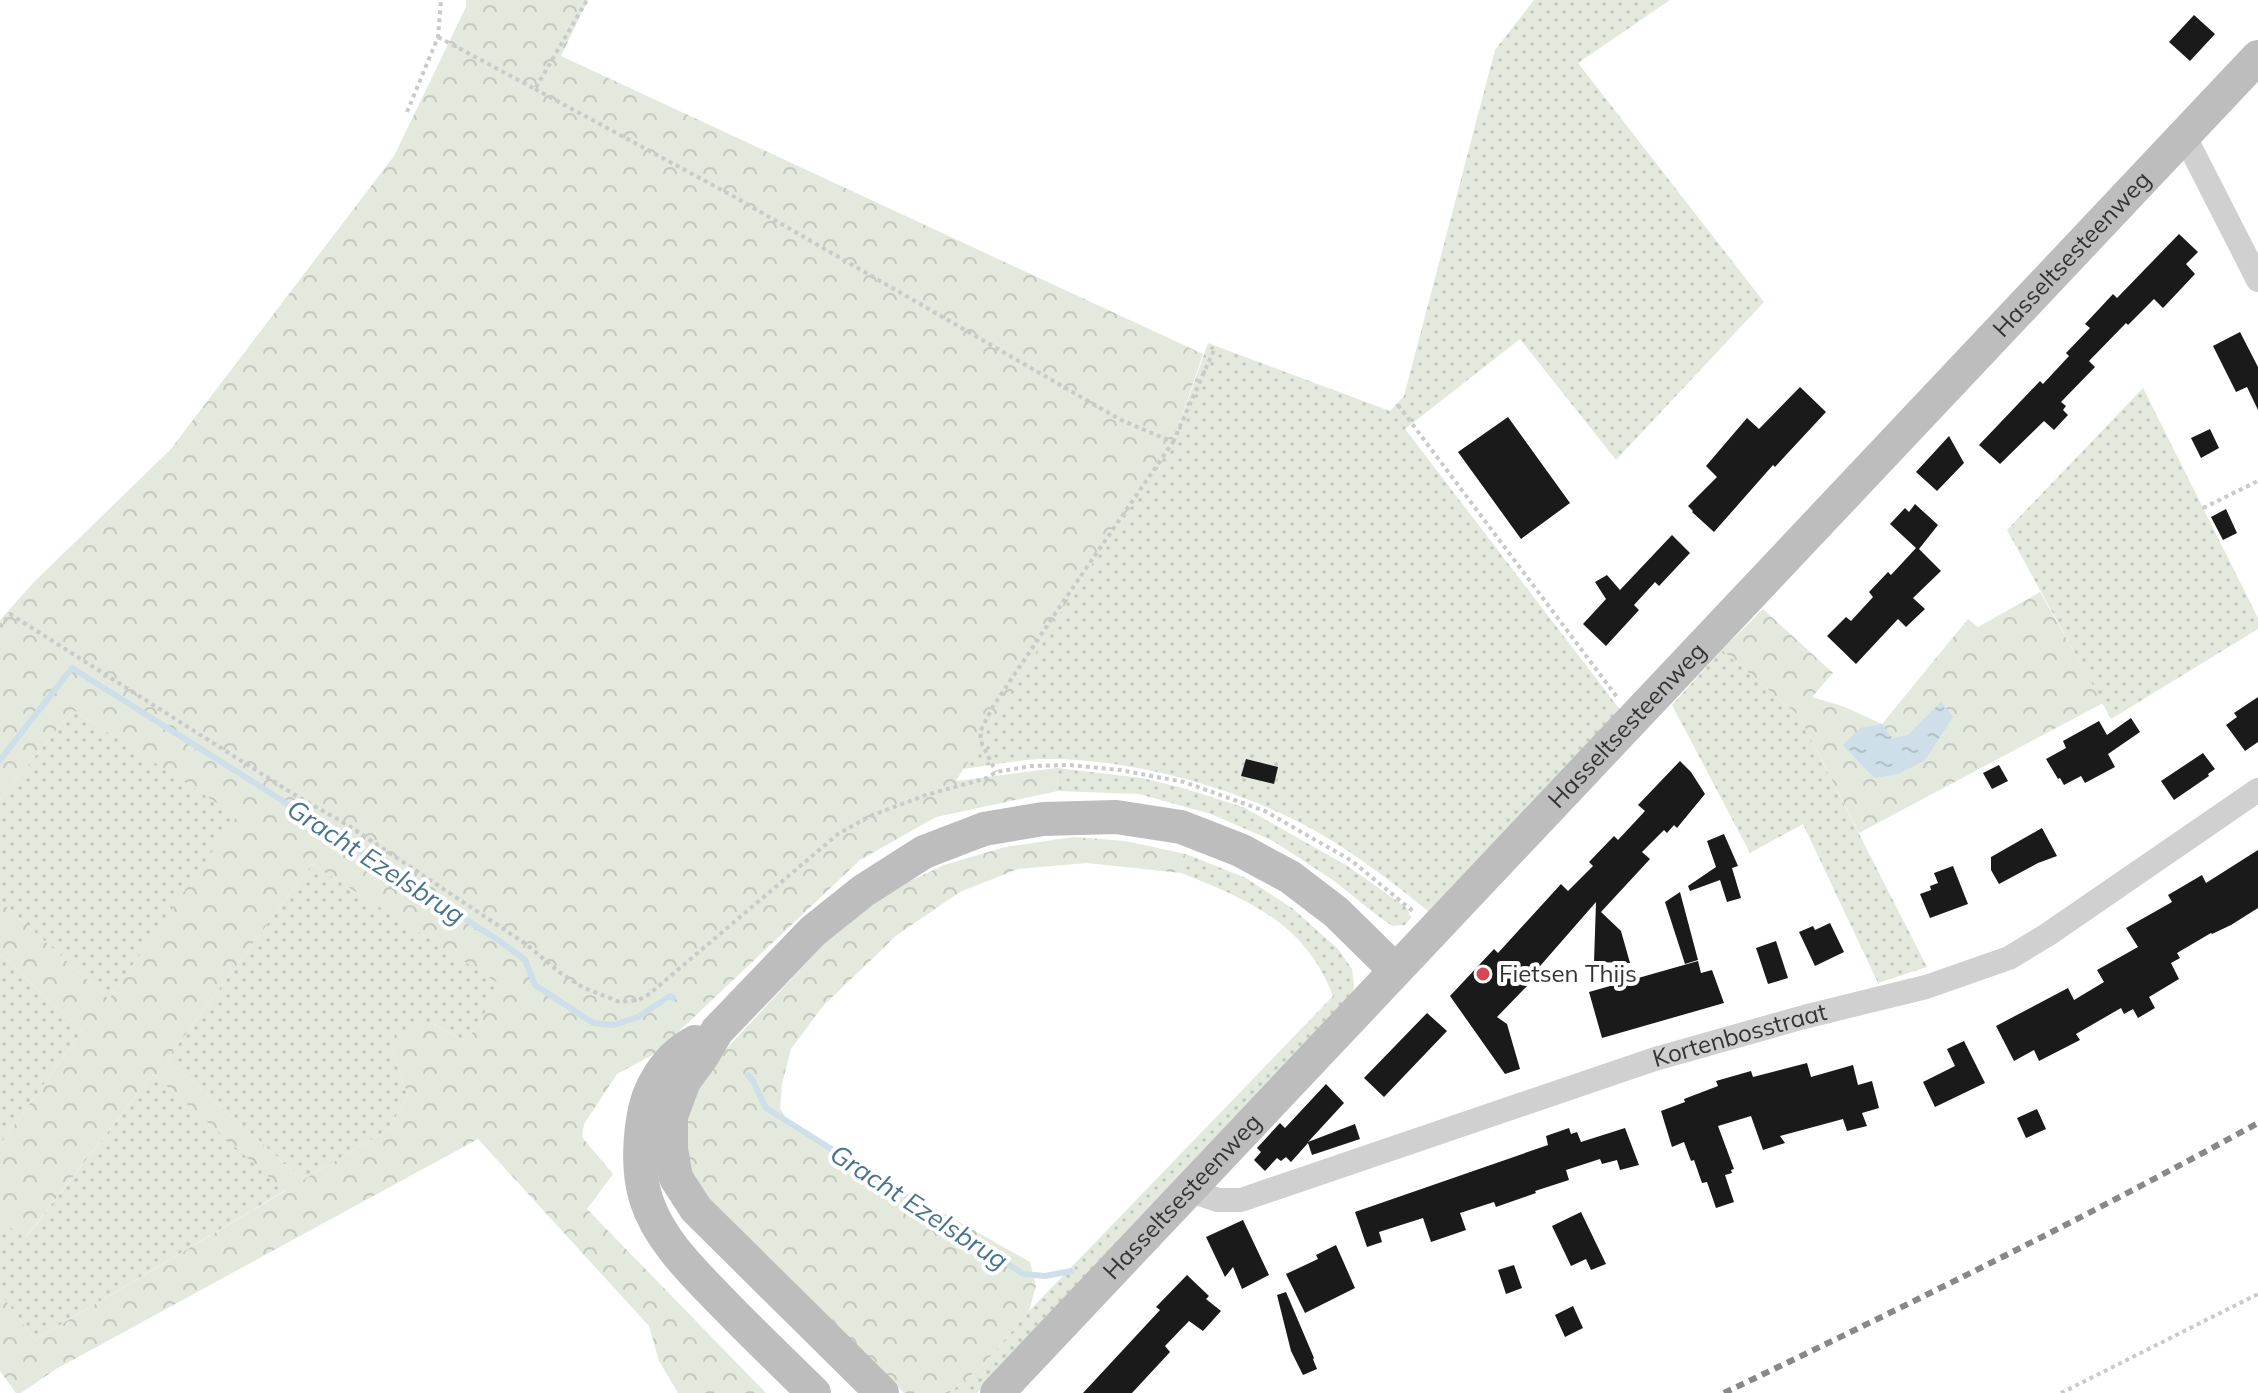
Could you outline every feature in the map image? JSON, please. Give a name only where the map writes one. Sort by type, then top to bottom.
[{"type":"main road","name":"Hasseltsesteenweg","points":[[997,1393],[2258,57]]},
{"type":"main road","points":[[882,1393],[696,1209],[676,1178],[671,1149],[671,1116],[684,1081],[717,1031],[813,931],[863,891],[924,852],[984,829],[1043,819],[1116,817],[1181,827],[1240,850],[1290,877],[1336,912],[1395,970]]},
{"type":"main road","points":[[717,1031],[685,1047],[660,1073],[644,1107],[638,1152],[645,1198],[657,1226],[692,1272],[814,1393]]},
{"type":"street","points":[[2184,135],[2258,280]]},
{"type":"street","name":"Kortenbosstraat","points":[[1188,1190],[1218,1200],[1241,1200],[1655,1059],[1926,987],[2009,958],[2258,790]]},
{"type":"path","points":[[407,112],[438,37],[441,0]]},
{"type":"path","points":[[535,89],[587,0]]},
{"type":"path","points":[[438,37],[733,196],[1121,420],[1173,442]]},
{"type":"path","points":[[996,772],[982,744],[980,732],[986,720],[1173,442],[1214,350]]},
{"type":"path","points":[[1398,405],[1633,719]]},
{"type":"path","points":[[2203,508],[2258,481]]},
{"type":"path","points":[[0,627],[10,614],[295,795],[346,824],[526,944],[572,980],[610,1000],[638,1000],[648,995],[838,834],[870,816],[926,795],[987,778],[996,772],[1031,766],[1070,765],[1120,770],[1184,782],[1265,811],[1352,861],[1434,929]]},
{"type":"path","points":[[2061,1393],[2258,1294]]},
{"type":"green space","points":[[466,0],[588,0],[561,56],[1203,354],[1173,442],[1071,596],[956,781],[1057,768],[1058,791],[936,817],[860,860],[656,1053],[617,1074],[584,1124],[582,1137],[613,1174],[587,1209],[766,1393],[678,1393],[659,1361],[649,1326],[478,1139],[56,1369],[21,1393],[16,1393],[0,1371],[0,1293],[35,1340],[285,1191],[153,1074],[25,1238],[0,1220],[0,1145],[82,1031],[0,954],[0,901],[109,999],[237,816],[73,710],[0,799],[0,620],[34,582],[170,450],[394,156],[466,7]],"holes":[[[312,864],[498,983],[478,1028],[463,1040],[431,1023],[396,1032],[392,1052],[408,1095],[389,1129],[303,1180],[167,1059]]]},
{"type":"green space","points":[[1534,0],[1670,0],[1578,63],[1764,302],[1616,460],[1520,339],[1405,429],[1621,711],[1433,915],[1375,870],[1314,830],[1252,801],[1182,778],[1109,763],[1074,760],[1041,759],[962,769],[1173,442],[1208,343],[1390,411],[1404,396],[1495,50]]},
{"type":"green space","points":[[2143,388],[2258,618],[2258,629],[2111,719],[2007,530]]},
{"type":"green space","points":[[2040,592],[2103,703],[1859,833],[1799,716],[1722,650],[1763,609],[1833,673],[1812,697],[1845,707],[1882,724],[1968,619],[1978,627]]},
{"type":"green space","points":[[1722,650],[1799,716],[1927,967],[1878,983],[1803,824],[1750,853],[1672,705]]},
{"type":"green space","points":[[73,710],[238,816],[109,999],[0,901],[0,799]]},
{"type":"green space","points":[[1057,768],[1142,778],[1243,807],[1346,865],[1407,908],[1411,918],[1405,925],[1392,926],[1333,880],[1273,841],[1211,814],[1139,794],[1058,791]]},
{"type":"green space","points":[[1074,837],[1125,841],[1186,854],[1181,873],[1087,863],[1018,869],[960,892],[897,935],[823,1006],[791,1049],[782,1084],[780,1108],[792,1128],[1030,1262],[1036,1286],[1029,1311],[983,1365],[949,1393],[904,1393],[707,1199],[689,1171],[683,1113],[702,1075],[833,934],[895,888],[944,865],[1005,847]]},
{"type":"green space","points":[[1186,854],[1246,878],[1292,908],[1338,949],[1352,969],[1354,986],[1350,1001],[977,1393],[949,1393],[983,1365],[1029,1311],[1333,996],[1321,971],[1291,932],[1272,917],[1230,893],[1181,873]]},
{"type":"green space","points":[[312,864],[499,983],[478,1028],[463,1040],[431,1023],[392,1052],[408,1095],[389,1129],[303,1180],[167,1059]]},
{"type":"green space","points":[[0,954],[82,1031],[0,1145]]},
{"type":"green space","points":[[153,1074],[286,1190],[35,1340],[0,1293],[0,1220],[26,1237]]},
{"type":"water","points":[[1941,702],[1953,717],[1924,761],[1898,774],[1874,778],[1843,745],[1860,728],[1882,724],[1892,738],[1908,735]]},
{"type":"building","points":[[2194,15],[2215,34],[2190,61],[2169,42]]},
{"type":"building","points":[[2179,234],[2198,252],[2186,264],[2195,274],[2163,308],[2154,299],[2089,361],[2095,367],[2061,402],[2066,406],[2063,410],[2068,415],[2054,430],[2044,421],[2000,464],[1979,445],[2040,381],[2043,384],[2069,356],[2066,353],[2090,328],[2085,324],[2113,294],[2117,298]]},
{"type":"building","points":[[2240,332],[2258,367],[2258,410],[2247,387],[2236,392],[2213,346]]},
{"type":"building","points":[[1800,387],[1826,412],[1775,467],[1773,465],[1714,532],[1688,506],[1717,477],[1706,466],[1747,418],[1759,429]]},
{"type":"building","points":[[1508,417],[1570,503],[1521,539],[1458,452]]},
{"type":"building","points":[[2210,429],[2219,448],[2201,458],[2191,438]]},
{"type":"building","points":[[1949,436],[1964,463],[1937,491],[1916,472]]},
{"type":"building","points":[[1915,504],[1938,525],[1919,549],[1941,571],[1913,598],[1925,609],[1906,627],[1898,619],[1856,664],[1827,636],[1846,617],[1851,621],[1873,597],[1869,592],[1888,572],[1891,575],[1916,548],[1890,524],[1905,508],[1909,512]]},
{"type":"building","points":[[2226,509],[2237,533],[2223,540],[2211,517]]},
{"type":"building","points":[[1672,535],[1690,553],[1659,586],[1655,582],[1634,605],[1639,610],[1606,646],[1583,624],[1606,599],[1595,582],[1607,575],[1620,590]]},
{"type":"building","points":[[2258,697],[2258,742],[2245,751],[2226,725],[2237,717],[2234,713]]},
{"type":"building","points":[[2131,718],[2140,732],[2108,754],[2115,767],[2085,783],[2081,776],[2064,785],[2058,779],[2046,759],[2066,748],[2063,741],[2099,721],[2107,735]]},
{"type":"building","points":[[2203,753],[2215,769],[2174,800],[2161,781]]},
{"type":"building","points":[[1246,759],[1278,767],[1274,784],[1241,776]]},
{"type":"building","points":[[1680,761],[1705,794],[1677,828],[1674,825],[1667,833],[1664,830],[1642,852],[1650,859],[1601,912],[1621,931],[1630,963],[1594,962],[1596,902],[1527,981],[1530,983],[1497,1017],[1507,1024],[1520,1069],[1505,1074],[1450,996],[1494,949],[1498,953],[1561,884],[1568,891],[1593,866],[1589,862],[1614,836],[1618,840],[1645,811],[1638,805]]},
{"type":"building","points":[[1999,765],[2008,781],[1992,789],[1983,773]]},
{"type":"building","points":[[2042,828],[2057,856],[1999,884],[1991,870],[1991,857]]},
{"type":"building","points":[[1724,834],[1738,866],[1732,868],[1741,898],[1727,902],[1720,880],[1690,891],[1688,886],[1716,867],[1707,841]]},
{"type":"building","points":[[2258,850],[2258,908],[2177,953],[2180,958],[2171,963],[2179,979],[2149,997],[2155,1008],[2138,1018],[2133,1009],[2124,1014],[2121,1008],[2076,1034],[2080,1040],[2039,1061],[2034,1050],[2014,1061],[1996,1026],[2068,988],[2074,1000],[2104,982],[2097,970],[2138,947],[2126,928],[2172,902],[2168,895],[2202,875],[2206,883]]},
{"type":"building","points":[[1953,866],[1968,904],[1930,918],[1920,894],[1938,883],[1934,873]]},
{"type":"building","points":[[1680,892],[1698,960],[1685,964],[1665,902]]},
{"type":"building","points":[[1830,923],[1844,952],[1815,966],[1799,932],[1813,926],[1815,930]]},
{"type":"building","points":[[1776,941],[1788,978],[1768,984],[1756,948]]},
{"type":"building","points":[[1698,961],[1701,973],[1712,970],[1724,1003],[1602,1038],[1589,992]]},
{"type":"building","points":[[1427,1013],[1447,1031],[1384,1097],[1364,1078]]},
{"type":"building","points":[[1964,1041],[1985,1083],[1935,1107],[1923,1082],[1955,1066],[1947,1049]]},
{"type":"building","points":[[1807,1063],[1811,1077],[1853,1065],[1858,1085],[1872,1081],[1879,1108],[1862,1113],[1867,1126],[1847,1131],[1843,1119],[1780,1136],[1785,1143],[1763,1150],[1751,1116],[1718,1126],[1734,1169],[1725,1175],[1734,1202],[1716,1208],[1707,1182],[1702,1183],[1684,1142],[1672,1147],[1661,1111],[1718,1086],[1716,1081],[1751,1071],[1753,1077]]},
{"type":"building","points":[[1326,1084],[1344,1103],[1308,1142],[1355,1124],[1360,1139],[1312,1155],[1308,1143],[1291,1162],[1286,1157],[1281,1161],[1277,1158],[1265,1171],[1254,1160],[1261,1152],[1257,1148],[1280,1123],[1285,1128]]},
{"type":"building","points":[[2037,1109],[2046,1129],[2026,1138],[2017,1118]]},
{"type":"building","points":[[1569,1128],[1571,1134],[1577,1132],[1581,1142],[1625,1128],[1639,1165],[1620,1170],[1617,1160],[1602,1164],[1600,1159],[1566,1170],[1569,1180],[1536,1193],[1496,1207],[1494,1202],[1460,1213],[1466,1230],[1431,1242],[1423,1218],[1379,1232],[1382,1242],[1367,1247],[1355,1212],[1548,1145],[1546,1136]]},
{"type":"building","points":[[1581,1212],[1606,1264],[1591,1270],[1586,1259],[1571,1266],[1552,1226]]},
{"type":"building","points":[[1243,1220],[1269,1275],[1242,1289],[1233,1267],[1225,1277],[1206,1237]]},
{"type":"building","points":[[1336,1245],[1355,1288],[1305,1313],[1286,1274],[1318,1259],[1316,1255]]},
{"type":"building","points":[[1514,1265],[1522,1288],[1506,1294],[1498,1270]]},
{"type":"building","points":[[1187,1275],[1209,1296],[1206,1299],[1221,1311],[1203,1331],[1189,1321],[1165,1346],[1170,1352],[1132,1393],[1083,1393],[1160,1310],[1156,1307]]},
{"type":"building","points":[[1286,1292],[1317,1369],[1303,1375],[1291,1351],[1277,1295]]},
{"type":"building","points":[[1573,1306],[1583,1328],[1565,1337],[1555,1315]]},
{"type":"waterway","name":"Gracht Ezelsbrug","points":[[0,760],[72,668],[501,942],[525,960],[535,985],[593,1023],[614,1025],[638,1017],[670,996],[673,998]]},
{"type":"waterway","name":"Gracht Ezelsbrug","points":[[748,1075],[766,1108],[941,1218],[1023,1274],[1045,1276],[1071,1271]]},
{"type":"railway","points":[[1724,1393],[1993,1262],[2258,1123]]},
{"type":"place","name":"Fietsen Thijs","points":[[1483,974]]}]
